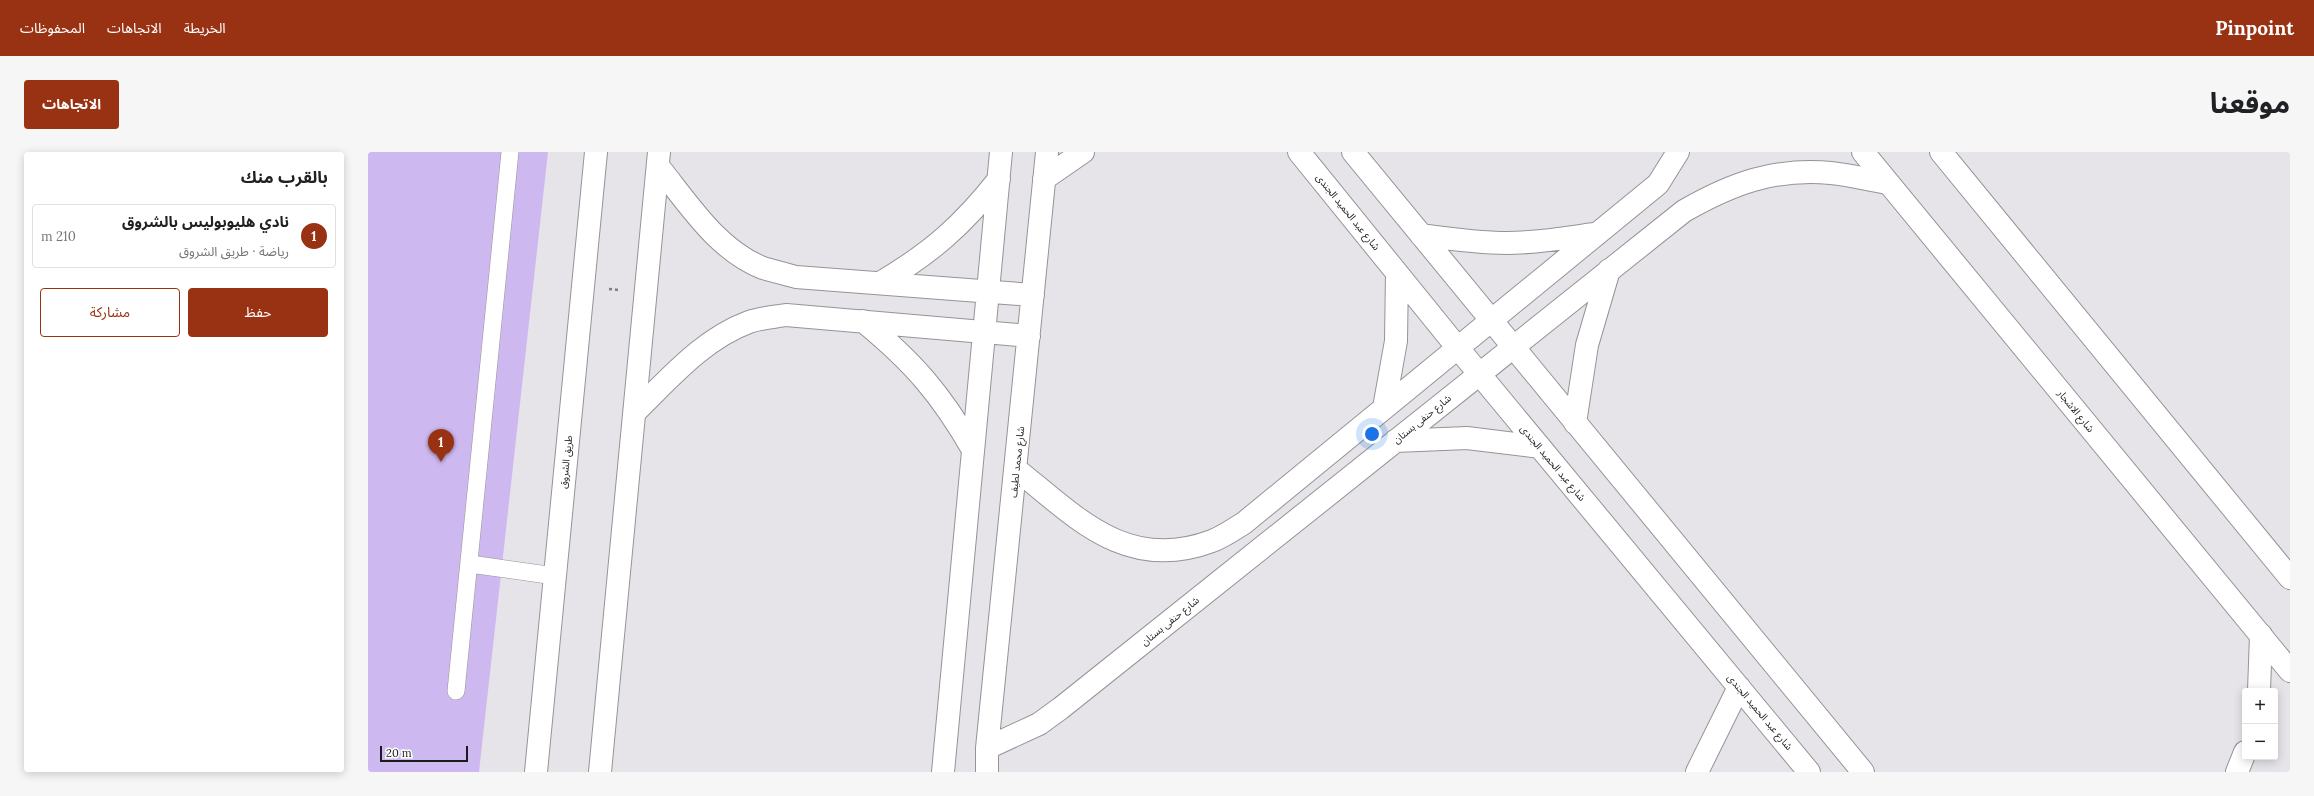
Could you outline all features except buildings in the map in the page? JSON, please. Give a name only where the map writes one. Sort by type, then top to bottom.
[{"type":"street","name":"طريق الشروق","points":[[536,772],[596,152]]},
{"type":"street","points":[[943,772],[1001,152]]},
{"type":"street","name":"شارع محمد لطيف","points":[[987,772],[987,748],[1047,152]]},
{"type":"street","points":[[1044,179],[1083,152]]},
{"type":"street","name":"شارع عبد الحميد الجندى","points":[[1299,152],[1396,273],[1809,772]]},
{"type":"street","points":[[1353,152],[1862,772]]},
{"type":"street","points":[[1016,469],[1078,520],[1109,539],[1143,550],[1179,550],[1213,541],[1244,523],[1595,234],[1658,184],[1678,152]]},
{"type":"street","name":"شارع الاشجار","points":[[1863,152],[2290,671]]},
{"type":"street","points":[[1941,152],[2290,578]]},
{"type":"street","points":[[658,159],[706,226],[732,250],[763,267],[796,277],[1033,295]]},
{"type":"street","points":[[600,772],[658,159]]},
{"type":"street","name":"شارع حنفى بستان","points":[[987,748],[1027,730],[1062,708],[1479,373],[1684,211],[1717,192],[1754,179],[1793,172],[1832,173],[1888,183]]},
{"type":"street","points":[[880,283],[915,262],[946,238],[975,210],[999,179]]},
{"type":"street","points":[[1421,235],[1464,241],[1508,243],[1552,240],[1595,234]]},
{"type":"street","points":[[1575,423],[1588,345],[1609,270]]},
{"type":"street","points":[[1384,408],[1396,341],[1396,273]]},
{"type":"street","points":[[634,412],[690,358],[718,336],[751,321],[786,315],[1029,336]]},
{"type":"street","points":[[863,322],[896,348],[926,379],[952,413],[973,450]]},
{"type":"street","points":[[1395,441],[1467,438],[1540,447]]},
{"type":"street","points":[[2259,688],[2261,635]]},
{"type":"street","points":[[1697,772],[1739,687]]},
{"type":"street","points":[[2237,772],[2242,760]]},
{"type":"lane","points":[[456,691],[470,564],[510,152]]},
{"type":"lane","points":[[470,564],[555,576]]},
{"type":"path","points":[[583,285],[646,294]]},
{"type":"shaded area","points":[[368,152],[548,152],[479,772],[368,772]]},
{"type":"place","name":"نادي هليوبوليس بالشروق","points":[[441,462]]}]
